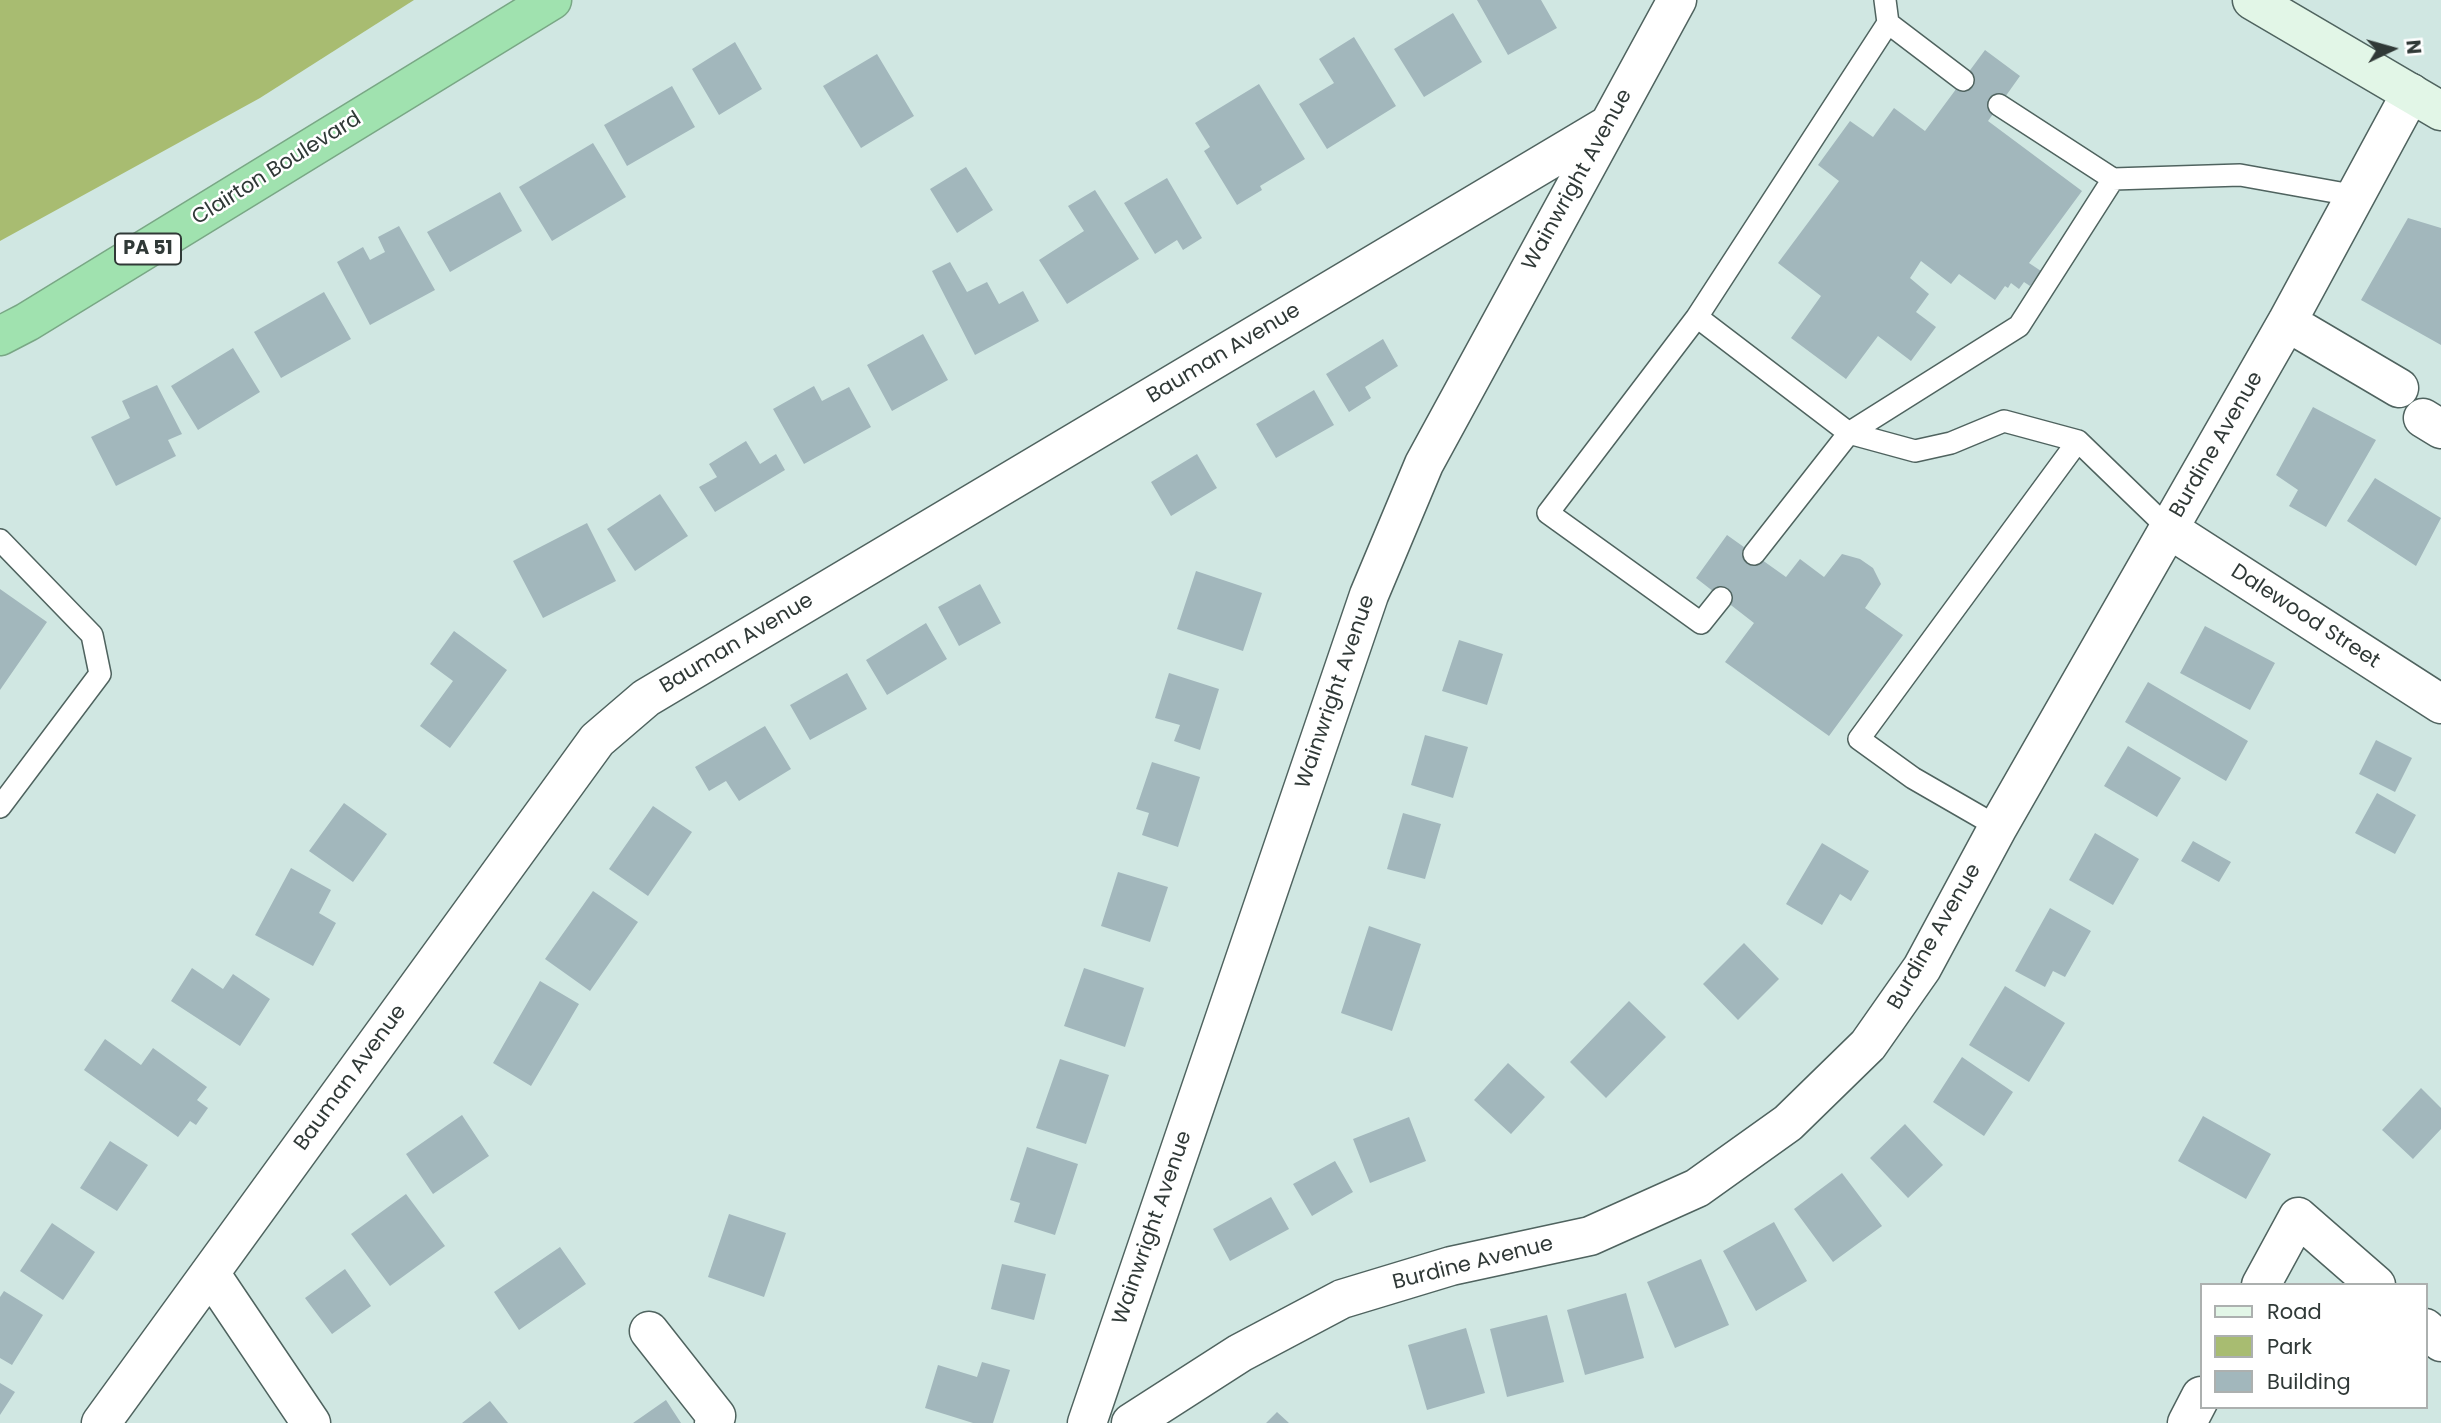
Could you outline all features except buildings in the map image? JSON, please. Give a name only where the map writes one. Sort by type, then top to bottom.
[{"type":"highway","name":"Clairton Boulevard","points":[[0,336],[552,0]]},
{"type":"main road","points":[[2252,0],[2426,102]]},
{"type":"street","name":"Wainwright Avenue","points":[[1087,1423],[1369,596],[1424,464],[1677,0]]},
{"type":"street","name":"Burdine Avenue","points":[[1131,1423],[1240,1353],[1342,1298],[1451,1266],[1590,1236],[1697,1188],[1788,1123],[1868,1045],[1922,968],[1998,827],[2357,196],[2426,102]]},
{"type":"street","name":"Bauman Avenue","points":[[101,1423],[597,740],[646,698],[1608,125]]},
{"type":"street","points":[[2287,321],[2399,388]]},
{"type":"street","name":"Dalewood Street","points":[[2169,529],[2441,704]]},
{"type":"street","points":[[2262,1283],[2298,1217],[2374,1283]]},
{"type":"street","points":[[211,1273],[311,1423]]},
{"type":"street","points":[[2427,1330],[2441,1342]]},
{"type":"street","points":[[649,1331],[715,1419]]},
{"type":"street","points":[[2186,1423],[2200,1398]]},
{"type":"lane","points":[[1721,598],[1701,623],[1548,513],[1697,317],[1888,23],[1885,0]]},
{"type":"lane","points":[[1888,23],[1963,80]]},
{"type":"lane","points":[[1999,105],[2113,179],[2240,175],[2357,196]]},
{"type":"lane","points":[[1754,554],[1849,433],[2019,326],[2113,179]]},
{"type":"lane","points":[[1697,317],[1849,433],[1915,451],[1951,443],[2004,421],[2078,442],[2169,529]]},
{"type":"lane","points":[[1998,827],[1913,778],[1858,739],[2078,442]]},
{"type":"lane","points":[[0,540],[92,635],[100,674],[0,807]]},
{"type":"green space","points":[[0,0],[414,0],[260,98],[0,241]]}]
